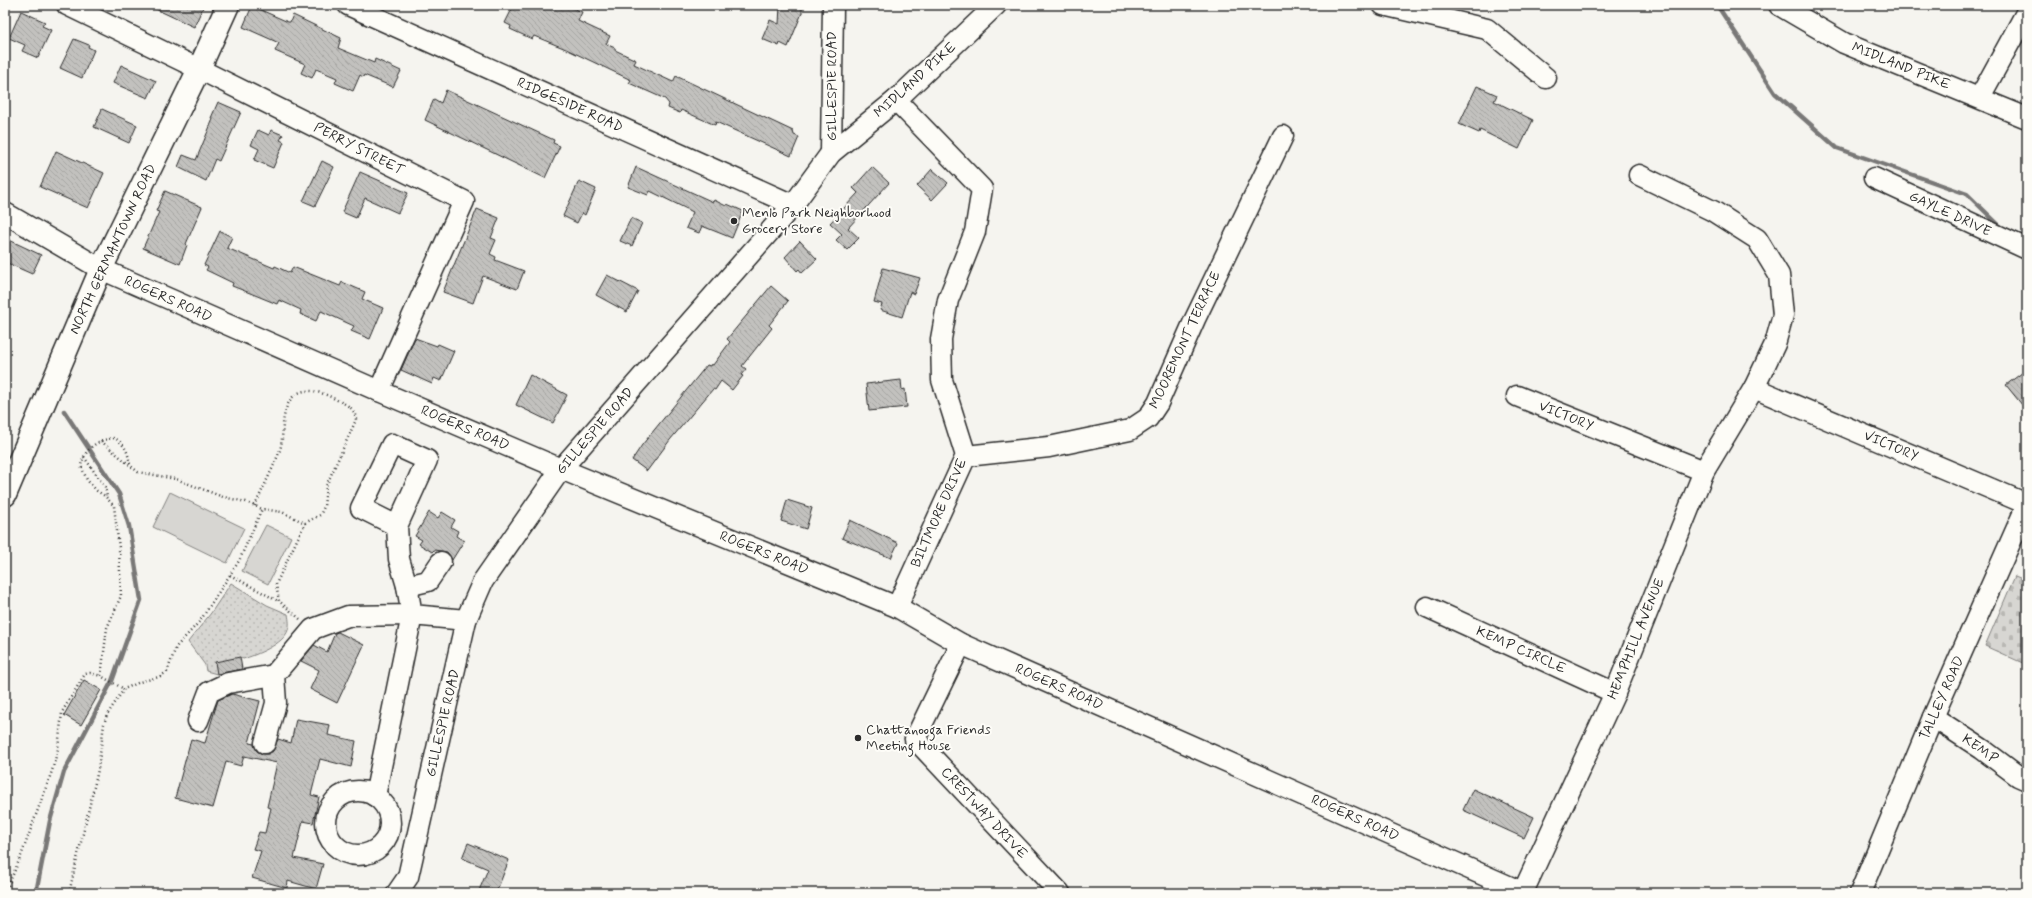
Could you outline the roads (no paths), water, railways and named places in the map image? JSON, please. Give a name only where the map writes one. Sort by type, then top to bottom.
[{"type":"main road","name":"NORTH GERMANTOWN ROAD","points":[[5,495],[101,269],[200,69],[228,5]]},
{"type":"street","name":"PERRY STREET","points":[[67,5],[200,69],[464,201],[379,392]]},
{"type":"street","name":"RIDGESIDE ROAD","points":[[348,5],[793,205]]},
{"type":"street","name":"GILLESPIE ROAD","points":[[405,888],[466,620],[483,581],[561,469],[793,205],[832,153],[833,5]]},
{"type":"street","name":"MIDLAND PIKE","points":[[832,153],[896,100],[996,5]]},
{"type":"street","points":[[1382,5],[1487,29],[1546,78]]},
{"type":"street","name":"MIDLAND PIKE","points":[[1779,5],[1844,43],[2027,118]]},
{"type":"street","points":[[1980,98],[2027,11]]},
{"type":"street","name":"BILTMORE DRIVE","points":[[896,100],[982,188],[975,232],[948,300],[941,339],[942,380],[966,456],[897,607]]},
{"type":"street","name":"MOOREMONT TERRACE","points":[[966,456],[1049,447],[1130,430],[1148,418],[1158,403],[1194,319],[1283,136]]},
{"type":"street","name":"HEMPHILL AVENUE","points":[[1524,893],[1616,692],[1704,472],[1754,388],[1775,344],[1783,315],[1778,274],[1757,239],[1713,211],[1639,175]]},
{"type":"street","name":"GAYLE DRIVE","points":[[1874,178],[2027,249]]},
{"type":"street","name":"ROGERS ROAD","points":[[5,213],[101,269],[379,392],[561,469],[897,607],[961,644],[1524,893]]},
{"type":"street","name":"VICTORY","points":[[1754,388],[2027,505]]},
{"type":"street","name":"VICTORY","points":[[1517,396],[1704,472]]},
{"type":"street","name":"TALLEY ROAD","points":[[1860,893],[1933,717],[2027,505]]},
{"type":"street","points":[[375,796],[412,615],[407,586],[399,559],[397,526]]},
{"type":"street","points":[[407,586],[428,581],[441,562]]},
{"type":"street","name":"KEMP CIRCLE","points":[[1427,607],[1616,692]]},
{"type":"street","points":[[198,721],[209,692],[228,683],[274,675],[313,629],[348,616],[412,615],[466,620]]},
{"type":"street","name":"CRESTWAY DRIVE","points":[[961,644],[916,739],[1060,893]]},
{"type":"street","points":[[265,743],[276,703],[274,675]]},
{"type":"street","name":"KEMP","points":[[1933,717],[1982,749],[2018,776],[2027,780]]},
{"type":"waterway","points":[[1717,5],[1775,93],[1837,148],[1967,194],[2003,229]]},
{"type":"waterway","points":[[36,893],[50,821],[64,772],[112,681],[141,600],[129,526],[119,494],[64,411]]},
{"type":"place","name":"Menlo Park Neighborhood Grocery Store","points":[[734,221]]},
{"type":"place","name":"Chattanooga Friends Meeting House","points":[[858,738]]}]
